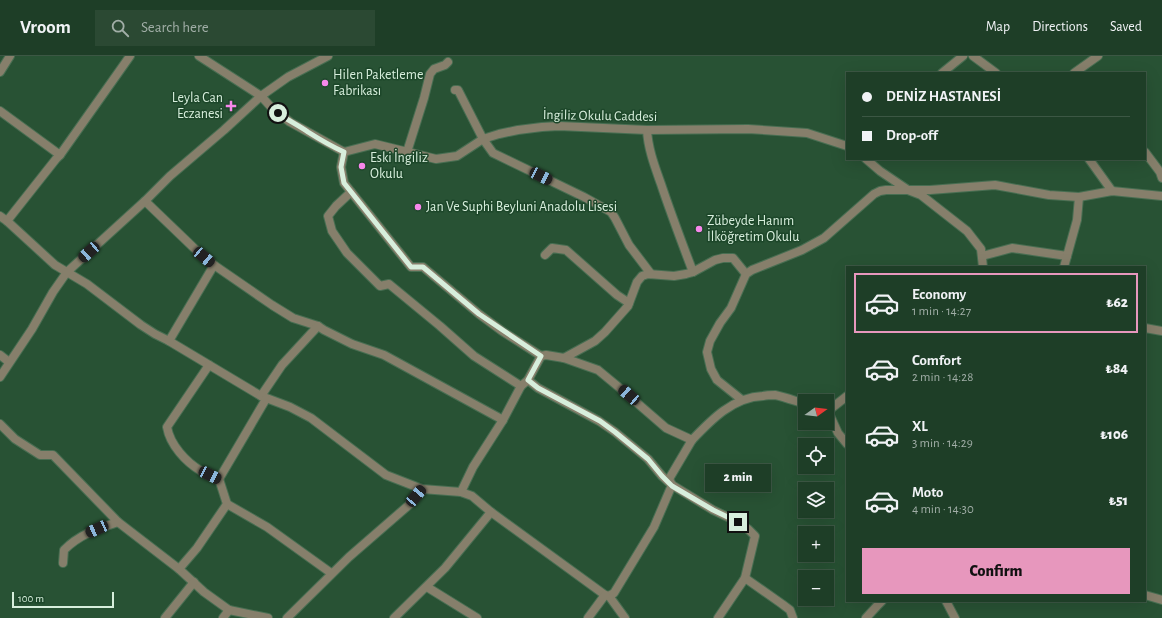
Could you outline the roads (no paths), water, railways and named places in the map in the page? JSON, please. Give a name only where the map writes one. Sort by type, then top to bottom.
[{"type":"street","points":[[0,72],[10,56]]},
{"type":"street","points":[[130,56],[60,155],[4,219],[55,265],[87,284],[141,325],[264,397],[290,407],[311,418],[386,475],[422,489],[461,492],[472,496],[491,512],[607,596],[625,618]]},
{"type":"street","points":[[198,56],[261,96],[271,107],[290,122],[344,152],[341,167],[344,183],[411,267],[423,267],[479,314],[541,356],[546,355],[564,358],[598,370],[666,428],[692,440]]},
{"type":"street","points":[[0,376],[32,329],[53,292],[67,272],[145,201],[170,176],[261,96],[288,77],[328,56]]},
{"type":"street","points":[[943,72],[963,56]]},
{"type":"street","points":[[973,56],[995,72]]},
{"type":"street","points":[[1075,72],[1098,56]]},
{"type":"street","points":[[407,152],[430,74],[434,69],[448,62]]},
{"type":"street","points":[[455,90],[458,90],[483,140],[493,153],[584,197],[611,212],[629,245],[651,274]]},
{"type":"street","points":[[0,110],[60,155]]},
{"type":"street","name":"İngiliz Okulu Caddesi","points":[[344,152],[375,144],[436,160],[457,156],[483,140],[518,130],[559,126],[647,130],[748,129],[807,133],[846,146]]},
{"type":"street","points":[[647,130],[650,152],[693,272]]},
{"type":"street","points":[[1146,153],[1160,172],[1162,178]]},
{"type":"street","points":[[867,160],[880,171],[908,190],[921,195],[967,232],[981,249],[983,266]]},
{"type":"street","points":[[1090,160],[1112,191]]},
{"type":"street","points":[[742,400],[717,380],[711,368],[707,352],[710,341],[720,323],[731,308],[746,274],[752,270],[802,250],[824,238],[874,194],[880,191],[930,190],[995,185],[1049,195],[1079,197],[1112,191],[1162,196]]},
{"type":"street","points":[[351,192],[328,216],[332,231],[348,253],[380,286],[388,284],[474,356],[522,386]]},
{"type":"street","points":[[1064,266],[1077,220],[1079,197]]},
{"type":"street","points":[[145,201],[195,250],[214,265],[293,318],[318,326],[352,344],[384,355],[503,420]]},
{"type":"street","points":[[544,255],[552,248],[566,250],[617,295],[629,303]]},
{"type":"street","points":[[982,256],[1012,248],[1067,256]]},
{"type":"street","points":[[564,358],[595,341],[614,322],[628,306],[637,282],[642,276],[651,274],[674,276],[693,272],[715,260],[733,258],[746,274]]},
{"type":"street","points":[[169,341],[214,265]]},
{"type":"street","points":[[318,326],[282,365],[219,479],[227,504],[267,527],[331,573]]},
{"type":"street","points":[[1146,328],[1162,331]]},
{"type":"street","points":[[0,355],[9,362]]},
{"type":"street","points":[[461,492],[473,467],[503,420],[522,386],[528,380],[541,356]]},
{"type":"street","points":[[209,365],[167,427],[174,446],[201,471],[219,479]]},
{"type":"street","points":[[528,380],[538,388],[600,421],[648,459],[672,486],[713,510],[738,522],[755,536],[745,578],[718,618]]},
{"type":"street","points":[[588,618],[607,596],[614,593],[654,527],[672,486],[669,479],[692,440],[711,420],[728,407],[742,400],[757,396],[775,395],[798,402]]},
{"type":"street","points":[[834,406],[846,397]]},
{"type":"street","points":[[0,424],[15,439],[40,455],[53,455],[118,522],[179,569],[204,592],[229,610],[268,618]]},
{"type":"street","points":[[834,424],[838,433],[846,443]]},
{"type":"street","points":[[287,618],[349,556],[410,504],[422,489]]},
{"type":"street","points":[[179,569],[197,548],[227,504]]},
{"type":"street","points":[[394,618],[445,568],[491,512]]},
{"type":"street","points":[[63,563],[64,550],[79,537],[118,522]]},
{"type":"street","points":[[745,578],[790,610],[793,618]]},
{"type":"street","points":[[165,618],[194,582]]},
{"type":"street","points":[[426,587],[477,618]]},
{"type":"street","points":[[1146,595],[1162,600]]},
{"type":"street","points":[[866,618],[881,602]]},
{"type":"street","points":[[947,602],[955,618]]},
{"type":"street","points":[[223,618],[229,610]]},
{"type":"place","name":"Hilen Paketleme Fabrikası","points":[[325,83]]},
{"type":"place","name":"Leyla Can Eczanesi","points":[[231,106]]},
{"type":"place","name":"Eski İngiliz Okulu","points":[[362,166]]},
{"type":"place","name":"Jan Ve Suphi Beyluni Anadolu Lisesi","points":[[418,207]]},
{"type":"place","name":"Zübeyde Hanım İlköğretim Okulu","points":[[699,229]]}]
